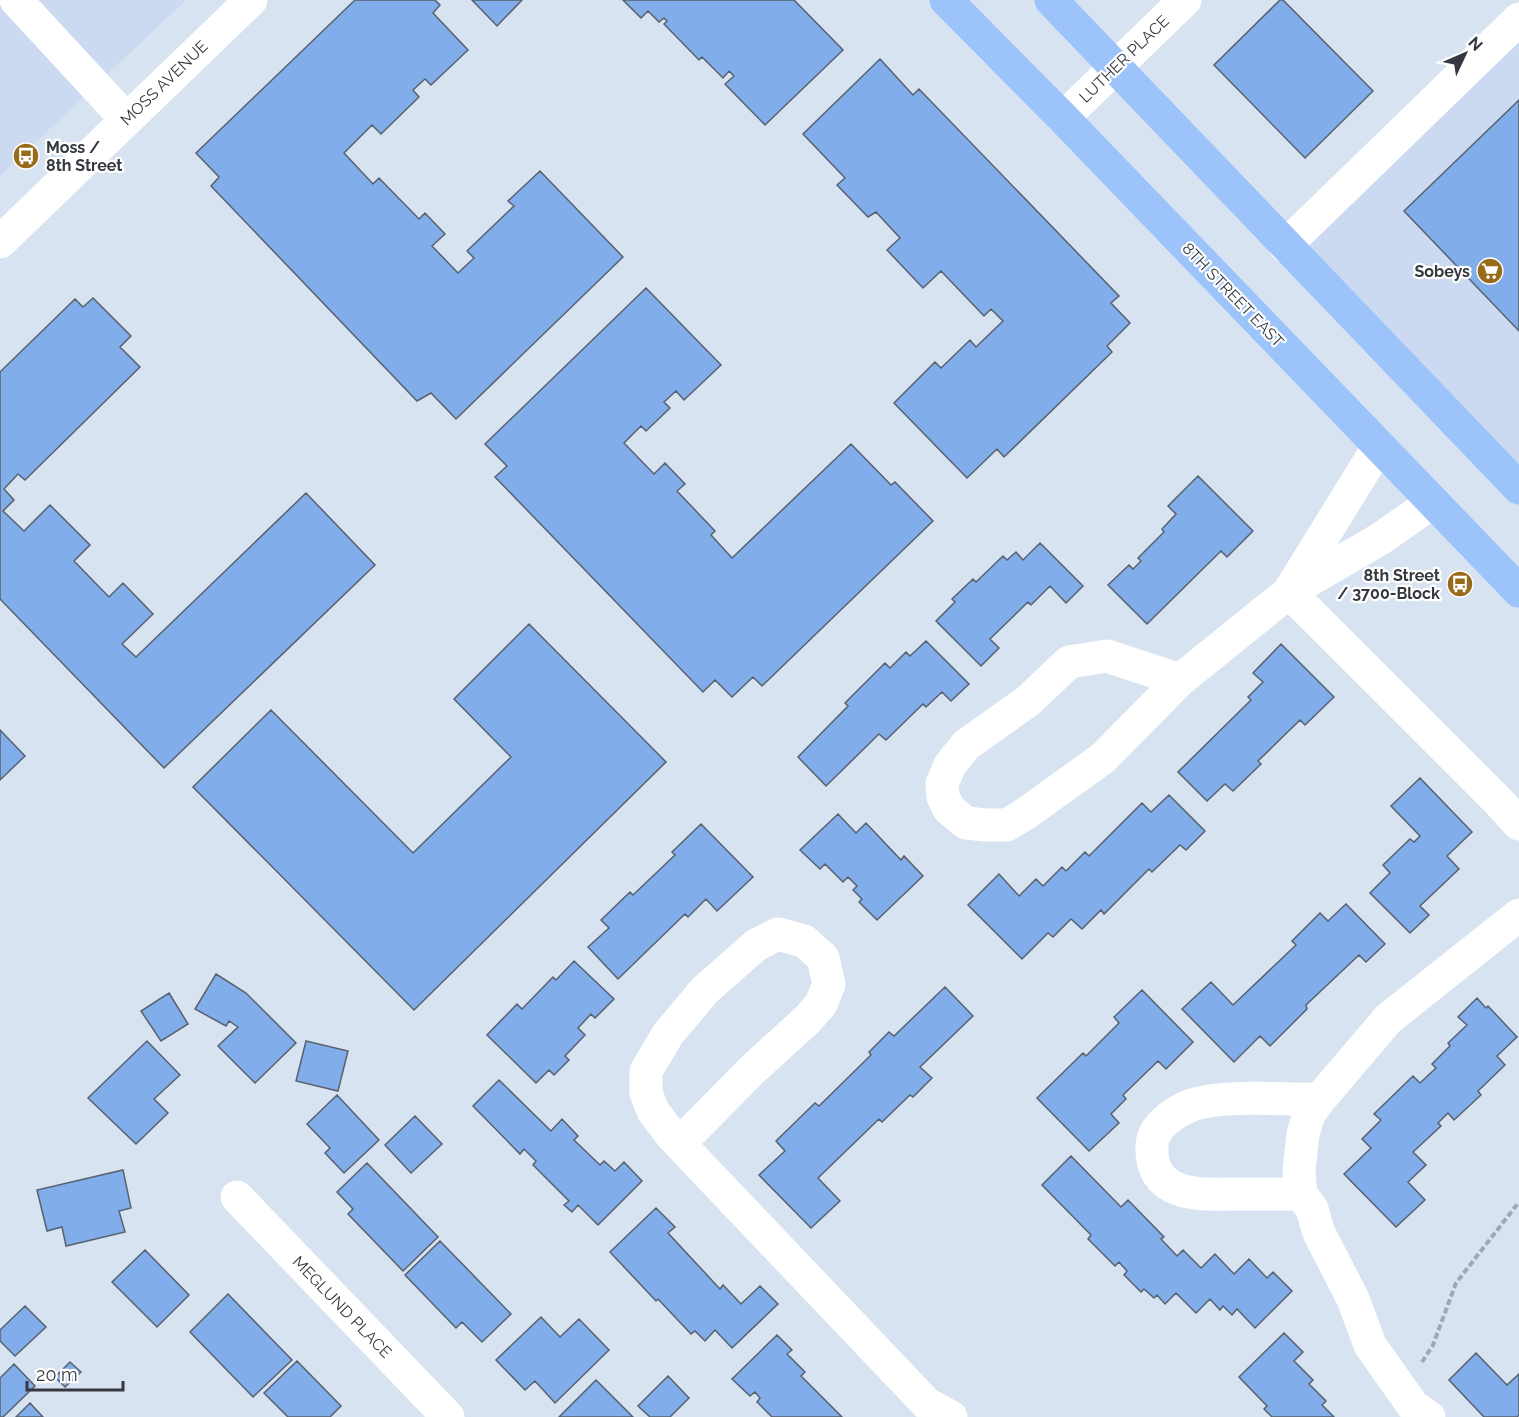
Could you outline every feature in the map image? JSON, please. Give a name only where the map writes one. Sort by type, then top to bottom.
[{"type":"main road","name":"8TH STREET EAST","points":[[946,0],[1063,118],[1519,591]]},
{"type":"main road","points":[[1051,0],[1519,488]]},
{"type":"street","points":[[16,0],[126,119]]},
{"type":"street","name":"MOSS AVENUE","points":[[0,242],[251,0]]},
{"type":"street","name":"LUTHER PLACE","points":[[1063,118],[1185,0]]},
{"type":"street","points":[[1286,246],[1519,19]]},
{"type":"street","points":[[1289,592],[1379,446]]},
{"type":"street","points":[[1180,680],[1107,656],[1069,662],[1028,701],[966,745],[950,765],[942,784],[943,797],[949,808],[966,823],[1007,825],[1103,758],[1180,680],[1289,592],[1380,539],[1433,502]]},
{"type":"street","points":[[1289,592],[1519,824]]},
{"type":"street","points":[[1429,1417],[1413,1406],[1370,1345],[1353,1299],[1320,1233],[1312,1209],[1301,1194],[1299,1170],[1303,1134],[1309,1114],[1388,1019],[1519,915]]},
{"type":"street","points":[[680,1143],[821,1004],[829,984],[823,958],[804,941],[778,934],[756,945],[705,990],[668,1034],[646,1071],[646,1093],[653,1111],[672,1137],[927,1404],[951,1417]]},
{"type":"street","points":[[1301,1194],[1197,1195],[1171,1187],[1157,1173],[1152,1158],[1153,1136],[1171,1115],[1211,1100],[1320,1100]]},
{"type":"street","name":"MEGLUND PLACE","points":[[237,1197],[448,1417]]},
{"type":"path","points":[[1403,1390],[1433,1345],[1456,1283],[1519,1202]]},
{"type":"shaded area","points":[[0,0],[186,0],[0,176]]},
{"type":"shaded area","points":[[1519,19],[1519,488],[1285,246]]},
{"type":"building","points":[[355,0],[435,0],[440,5],[433,13],[468,50],[431,85],[425,79],[413,90],[419,97],[381,134],[372,125],[344,153],[373,184],[379,178],[419,219],[425,213],[445,234],[432,246],[458,273],[474,258],[467,251],[514,206],[508,201],[540,171],[623,257],[456,419],[431,393],[417,401],[211,186],[219,177],[196,153]]},
{"type":"building","points":[[472,0],[522,0],[497,26]]},
{"type":"building","points":[[623,0],[794,0],[843,50],[765,125],[725,84],[734,76],[729,71],[723,78],[702,57],[699,60],[664,24],[667,21],[664,18],[659,22],[648,11],[641,18]]},
{"type":"building","points":[[1280,0],[1283,0],[1373,91],[1305,158],[1214,65]]},
{"type":"building","points":[[880,59],[913,95],[919,89],[1119,296],[1111,303],[1130,323],[1107,346],[1112,352],[1004,457],[997,449],[967,478],[894,403],[935,362],[941,368],[970,340],[976,347],[1003,321],[991,309],[984,316],[941,271],[923,288],[887,250],[900,238],[876,212],[868,217],[837,185],[845,178],[803,134]]},
{"type":"building","name":"Sobeys","points":[[1519,100],[1519,331],[1404,211]]},
{"type":"building","points":[[646,288],[721,365],[684,400],[676,391],[664,402],[670,408],[646,431],[641,426],[624,443],[654,474],[665,463],[685,484],[677,491],[715,531],[711,535],[732,558],[851,444],[891,485],[895,482],[933,521],[762,686],[753,677],[732,697],[715,680],[703,692],[495,477],[507,466],[485,444]]},
{"type":"building","points":[[93,298],[131,336],[120,347],[140,367],[25,480],[18,474],[4,489],[14,500],[3,511],[24,531],[50,505],[90,545],[74,561],[109,597],[123,583],[153,614],[122,644],[136,657],[306,493],[375,565],[164,768],[0,599],[0,372],[75,299],[83,307]]},
{"type":"building","points":[[1198,476],[1253,531],[1227,557],[1221,551],[1147,624],[1108,585],[1129,565],[1133,569],[1141,561],[1138,558],[1164,532],[1162,529],[1176,514],[1168,506]]},
{"type":"building","points":[[1040,543],[1083,586],[1066,603],[1050,586],[1031,605],[1028,602],[990,639],[999,648],[981,666],[936,621],[955,602],[952,599],[973,579],[976,582],[1003,556],[1007,560],[1016,552],[1023,560]]},
{"type":"building","points":[[529,624],[666,762],[414,1010],[193,787],[271,710],[413,853],[511,757],[454,699]]},
{"type":"building","points":[[926,641],[969,684],[951,701],[942,692],[926,707],[923,704],[886,740],[879,734],[826,786],[798,757],[848,706],[845,703],[885,663],[890,668],[906,652],[910,656]]},
{"type":"building","points":[[1281,644],[1334,697],[1305,725],[1300,720],[1258,761],[1261,764],[1233,791],[1225,784],[1207,801],[1178,772],[1251,700],[1248,697],[1263,682],[1253,673]]},
{"type":"building","points":[[0,730],[25,756],[0,780]]},
{"type":"building","points":[[1420,778],[1472,832],[1447,856],[1459,869],[1420,906],[1429,915],[1410,933],[1370,893],[1390,873],[1383,865],[1410,839],[1414,842],[1420,836],[1391,806]]},
{"type":"building","points":[[1169,795],[1205,831],[1186,850],[1180,845],[1152,872],[1149,869],[1104,914],[1101,910],[1082,929],[1071,919],[1053,937],[1048,933],[1022,959],[968,905],[999,874],[1019,896],[1036,879],[1043,886],[1062,867],[1066,871],[1085,852],[1089,856],[1142,803],[1151,812]]},
{"type":"building","points":[[838,814],[856,833],[866,823],[901,860],[904,856],[923,876],[877,920],[859,902],[862,899],[853,890],[857,886],[848,877],[843,882],[825,864],[820,869],[800,850]]},
{"type":"building","points":[[701,824],[753,877],[717,911],[706,899],[688,917],[685,914],[618,979],[588,947],[609,928],[601,920],[630,892],[633,895],[675,855],[672,852]]},
{"type":"building","points":[[1346,904],[1385,944],[1366,962],[1359,955],[1306,1005],[1307,1009],[1270,1046],[1260,1036],[1234,1062],[1182,1009],[1211,982],[1233,1005],[1296,945],[1292,941],[1320,913],[1328,921]]},
{"type":"building","points":[[574,961],[614,999],[595,1018],[591,1014],[578,1028],[585,1035],[565,1056],[569,1060],[554,1075],[549,1070],[536,1083],[487,1035],[517,1004],[522,1009],[553,977],[556,980]]},
{"type":"building","points":[[216,974],[246,993],[296,1043],[255,1083],[218,1046],[238,1027],[229,1021],[226,1026],[195,1009]]},
{"type":"building","points":[[945,987],[973,1016],[920,1067],[932,1078],[882,1122],[879,1119],[818,1178],[840,1201],[811,1228],[759,1175],[785,1151],[776,1141],[815,1103],[819,1106],[871,1055],[869,1052],[889,1032],[894,1036]]},
{"type":"building","points":[[1142,990],[1193,1042],[1166,1069],[1158,1061],[1123,1095],[1126,1099],[1111,1114],[1119,1123],[1089,1151],[1037,1098],[1083,1053],[1086,1056],[1119,1023],[1114,1017]]},
{"type":"building","points":[[169,993],[188,1024],[161,1041],[141,1011]]},
{"type":"building","points":[[1477,998],[1486,1008],[1488,1006],[1517,1037],[1497,1056],[1505,1065],[1478,1091],[1481,1095],[1454,1120],[1448,1113],[1438,1123],[1441,1126],[1413,1152],[1426,1165],[1408,1182],[1425,1200],[1396,1227],[1344,1174],[1371,1148],[1362,1139],[1381,1120],[1374,1114],[1413,1076],[1420,1083],[1436,1068],[1432,1064],[1450,1046],[1448,1043],[1467,1025],[1458,1017]]},
{"type":"building","points":[[147,1041],[180,1075],[154,1099],[168,1113],[136,1144],[88,1098]]},
{"type":"building","points":[[306,1041],[348,1051],[338,1091],[296,1081]]},
{"type":"building","points":[[499,1080],[551,1131],[562,1119],[578,1136],[574,1140],[600,1165],[604,1161],[615,1171],[624,1162],[642,1181],[598,1225],[578,1205],[572,1212],[564,1205],[569,1201],[533,1165],[536,1161],[524,1149],[520,1154],[473,1106]]},
{"type":"building","points":[[337,1095],[379,1140],[344,1173],[325,1153],[330,1148],[307,1124]]},
{"type":"building","points":[[415,1116],[442,1144],[411,1173],[385,1145]]},
{"type":"building","points":[[1071,1156],[1121,1207],[1128,1200],[1164,1237],[1161,1239],[1177,1256],[1183,1250],[1201,1268],[1215,1254],[1234,1274],[1249,1259],[1267,1278],[1273,1272],[1292,1291],[1255,1328],[1237,1309],[1232,1315],[1223,1306],[1220,1310],[1210,1299],[1196,1313],[1176,1293],[1165,1304],[1157,1295],[1154,1298],[1144,1289],[1141,1292],[1124,1275],[1127,1271],[1119,1262],[1115,1266],[1088,1239],[1091,1235],[1042,1185]]},
{"type":"building","points":[[367,1163],[438,1237],[403,1271],[348,1214],[353,1209],[337,1192]]},
{"type":"building","points":[[123,1170],[131,1208],[119,1211],[125,1232],[66,1246],[62,1227],[47,1231],[37,1190]]},
{"type":"building","points":[[656,1208],[675,1227],[668,1233],[720,1289],[723,1285],[741,1304],[760,1286],[778,1304],[732,1348],[715,1330],[705,1341],[695,1331],[691,1334],[610,1252]]},
{"type":"building","points":[[440,1241],[511,1314],[482,1342],[462,1322],[456,1328],[405,1275]]},
{"type":"building","points":[[145,1250],[189,1295],[157,1327],[112,1282]]},
{"type":"building","points":[[228,1294],[292,1360],[253,1397],[190,1332]]},
{"type":"building","points":[[25,1306],[46,1327],[15,1356],[0,1341],[0,1330]]},
{"type":"building","points":[[541,1317],[560,1337],[579,1319],[609,1350],[555,1403],[535,1381],[525,1390],[496,1360]]},
{"type":"building","points":[[1284,1333],[1303,1352],[1294,1361],[1313,1380],[1309,1384],[1326,1401],[1322,1405],[1334,1417],[1272,1417],[1264,1409],[1267,1406],[1239,1377]]},
{"type":"building","points":[[777,1335],[792,1350],[787,1354],[805,1372],[801,1376],[842,1417],[772,1417],[757,1402],[760,1398],[755,1392],[750,1396],[732,1379]]},
{"type":"building","points":[[1476,1353],[1507,1385],[1519,1374],[1519,1415],[1517,1417],[1484,1417],[1449,1380]]},
{"type":"building","points":[[297,1361],[341,1406],[330,1417],[288,1417],[264,1393]]},
{"type":"building","points":[[70,1362],[81,1372],[65,1387],[55,1377]]},
{"type":"building","points":[[14,1364],[35,1386],[3,1417],[0,1417],[0,1378]]},
{"type":"building","points":[[668,1376],[689,1398],[670,1417],[650,1417],[638,1406]]},
{"type":"building","points":[[596,1380],[633,1417],[559,1417]]},
{"type":"building","points":[[30,1403],[43,1417],[16,1417]]},
{"type":"place","name":"Moss / 8th Street","points":[[26,156]]},
{"type":"place","name":"Sobeys","points":[[1490,271]]},
{"type":"place","name":"8th Street / 3700-Block","points":[[1460,584]]}]
